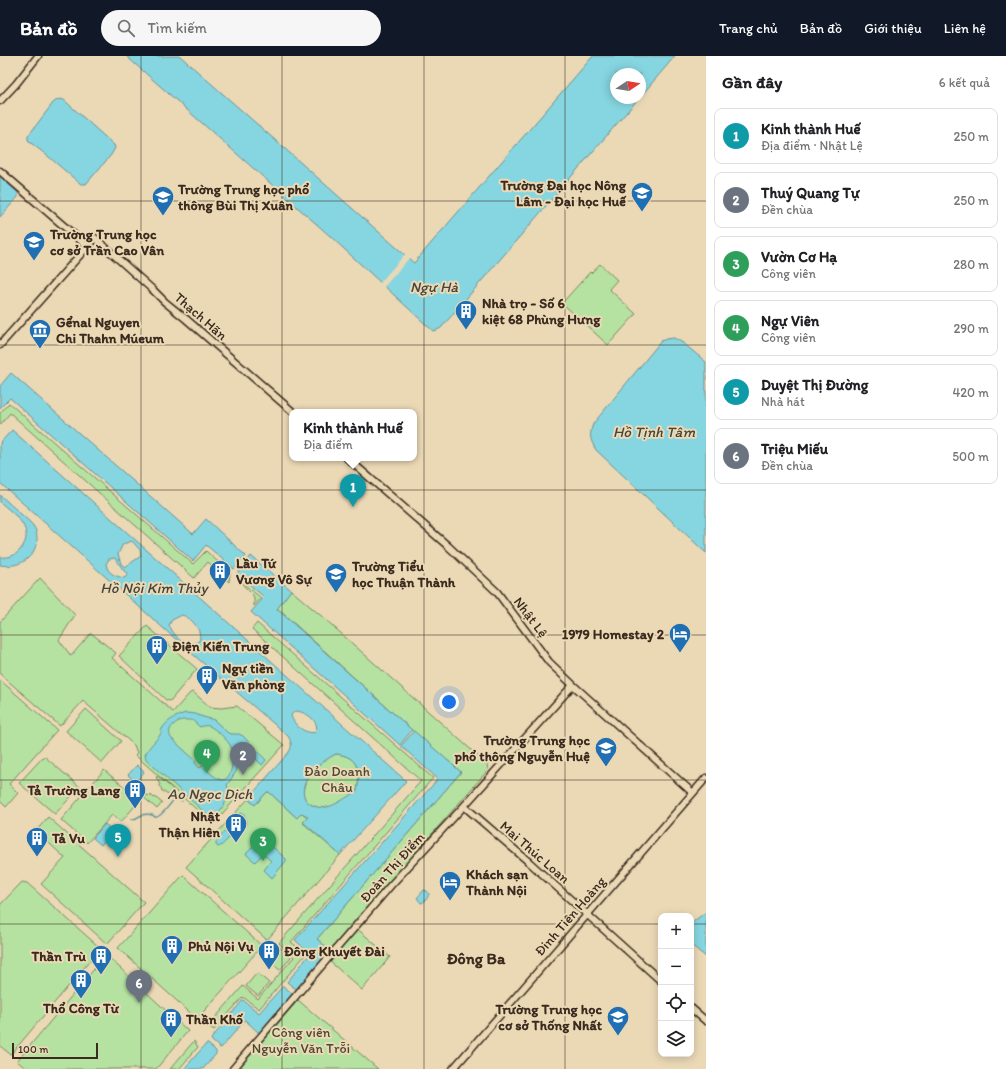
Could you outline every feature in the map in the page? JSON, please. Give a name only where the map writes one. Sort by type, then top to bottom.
[{"type":"street","points":[[0,101],[16,84],[38,56]]},
{"type":"street","points":[[0,171],[87,246],[0,345]]},
{"type":"street","name":"Thạch Hãn","points":[[87,246],[94,238],[165,302],[290,409]]},
{"type":"street","name":"Nhật Lệ","points":[[350,461],[448,546],[497,592],[549,662],[693,793]]},
{"type":"street","name":"Đoàn Thị Điểm","points":[[233,1069],[391,885],[573,685]]},
{"type":"street","name":"Đinh Tiên Hoàng","points":[[453,1069],[706,778]]},
{"type":"street","name":"Mai Thúc Loan","points":[[464,806],[529,862],[658,978]]},
{"type":"street","points":[[694,1011],[706,1021]]},
{"type":"green space","points":[[600,264],[617,280],[609,289],[636,314],[608,345],[562,303],[590,272],[591,273]]},
{"type":"green space","points":[[9,403],[193,564],[206,551],[230,573],[229,582],[208,562],[194,578],[10,413],[0,425],[0,413]]},
{"type":"green space","points":[[40,578],[75,615],[59,640],[71,656],[91,633],[116,653],[112,658],[173,712],[190,693],[193,692],[210,707],[221,708],[237,706],[284,745],[213,824],[135,755],[137,753],[134,745],[83,701],[60,726],[0,674],[0,622]]},
{"type":"green space","points":[[238,579],[261,598],[254,606],[253,595]]},
{"type":"green space","points":[[291,590],[487,764],[488,770],[330,950],[317,939],[461,772],[412,730],[277,608]]},
{"type":"green space","points":[[257,623],[433,778],[291,942],[306,954],[259,1009],[243,997],[214,1030],[208,1026],[243,986],[258,999],[294,957],[279,943],[421,781],[252,629]]},
{"type":"green space","points":[[147,626],[197,669],[170,701],[166,700],[119,656]]},
{"type":"green space","points":[[0,680],[57,730],[9,784],[18,793],[6,807],[0,801]]},
{"type":"green space","points":[[86,709],[121,741],[102,763],[66,731]]},
{"type":"green space","name":"Đảo Doanh Châu","points":[[336,754],[344,755],[350,758],[357,766],[359,777],[357,791],[343,801],[330,807],[319,808],[307,802],[304,798],[303,793],[305,784],[319,766]]},
{"type":"green space","points":[[44,756],[80,787],[55,814],[19,783]]},
{"type":"green space","points":[[104,770],[140,800],[121,822],[112,815],[87,843],[61,820]]},
{"type":"green space","points":[[157,776],[173,789],[168,795],[161,790],[159,781],[156,778]]},
{"type":"green space","points":[[142,792],[146,796],[148,795],[150,797],[151,795],[154,798],[155,797],[162,803],[157,809],[140,794]]},
{"type":"green space","points":[[267,792],[269,792],[297,818],[302,813],[308,818],[303,823],[340,855],[267,940],[186,867],[248,799],[255,805]]},
{"type":"green space","points":[[48,817],[144,902],[107,944],[41,884],[65,858],[36,831]]},
{"type":"green space","points":[[183,875],[262,946],[197,1019],[118,948]]},
{"type":"green space","points":[[22,882],[27,883],[98,946],[99,950],[10,1054],[0,1046],[0,905]]},
{"type":"green space","points":[[354,926],[390,957],[362,990],[327,959]]},
{"type":"green space","points":[[279,947],[291,957],[280,970],[268,960]]},
{"type":"green space","points":[[106,955],[188,1031],[156,1069],[27,1069],[17,1061]]},
{"type":"green space","points":[[257,973],[269,983],[258,996],[246,986]]},
{"type":"green space","name":"Công viên Nguyễn Văn Trỗi","points":[[298,1000],[378,1069],[245,1069],[241,1066]]},
{"type":"green space","points":[[194,1041],[198,1047],[179,1069],[170,1069]]},
{"type":"water","name":"Ngự Hà","points":[[126,56],[180,56],[414,263],[593,56],[675,56],[646,90],[646,68],[610,68],[610,104],[634,104],[441,328],[433,331],[330,236]]},
{"type":"water","points":[[60,99],[64,100],[114,145],[115,148],[111,155],[86,184],[81,184],[77,181],[28,140],[28,136],[53,103]]},
{"type":"water","points":[[0,176],[18,193],[18,197],[0,217]]},
{"type":"water","name":"Hồ Tịnh Tâm","points":[[674,338],[683,343],[706,362],[706,553],[596,450],[592,443],[591,437],[593,424],[661,341]]},
{"type":"water","points":[[11,373],[193,534],[206,519],[246,556],[234,569],[206,545],[193,561],[10,398],[0,408],[0,386]]},
{"type":"water","name":"Hồ Nội Kim Thủy","points":[[12,430],[406,781],[340,855],[303,822],[308,817],[302,813],[297,818],[269,792],[267,792],[255,805],[248,799],[289,752],[291,744],[288,736],[189,651],[0,483],[0,443]],"holes":[[[132,541],[140,550],[141,556],[125,567],[121,564],[118,554],[123,544]],[[115,558],[124,571],[128,573],[127,576],[124,578],[110,572],[106,564],[109,559]],[[182,615],[193,622],[198,629],[200,637],[199,641],[193,644],[183,643],[178,639],[169,625],[172,620]],[[296,711],[308,715],[316,724],[316,732],[312,733],[304,731],[297,726],[291,715]],[[336,754],[344,755],[350,758],[357,766],[359,777],[357,791],[336,804],[322,808],[308,802],[304,797],[303,790],[308,777],[325,761]]]},
{"type":"water","points":[[0,495],[31,523],[37,534],[37,541],[32,553],[28,558],[18,564],[6,566],[0,565],[0,557],[16,554],[25,543],[26,536],[22,523],[0,502]]},
{"type":"water","points":[[251,556],[291,590],[277,609],[412,730],[400,745],[251,612],[264,597],[237,574]]},
{"type":"water","name":"Ao Ngọc Dịch","points":[[183,714],[196,714],[214,720],[228,733],[243,736],[266,760],[262,765],[242,745],[238,745],[236,751],[237,770],[227,785],[227,799],[222,808],[215,816],[211,818],[153,766],[145,756],[149,748],[160,735],[161,730],[166,723]],"holes":[[[182,720],[192,720],[200,727],[212,727],[222,735],[231,747],[232,766],[229,776],[226,779],[220,780],[202,766],[200,768],[195,763],[196,761],[171,738],[170,729],[174,724]]]},
{"type":"water","points":[[414,731],[461,772],[317,939],[330,950],[297,990],[287,982],[310,954],[295,940],[438,779],[401,746]]},
{"type":"water","points":[[137,765],[144,772],[136,782],[128,775]]},
{"type":"water","points":[[240,813],[245,816],[246,824],[235,831],[218,847],[216,842]]},
{"type":"water","points":[[105,824],[113,831],[101,845],[93,838]]},
{"type":"water","points":[[261,838],[263,838],[286,859],[272,878],[264,870],[271,861],[263,854],[255,862],[246,854]]},
{"type":"water","points":[[424,890],[429,894],[426,900],[421,903],[417,898]]},
{"type":"water","points":[[706,912],[706,957],[694,947],[694,921]]},
{"type":"water","points":[[283,986],[293,994],[259,1033],[245,1020],[222,1047],[220,1048],[212,1041],[211,1039],[243,1000],[259,1013]]},
{"type":"water","points":[[206,1044],[216,1051],[216,1054],[203,1069],[184,1069]]},
{"type":"pier","points":[[406,253],[410,257],[383,288],[379,284]]},
{"type":"waterway","points":[[131,819],[135,819],[146,814],[153,815],[155,817],[160,816],[175,798],[182,801]]},
{"type":"place","name":"Trường Đại học Nông Lâm - Đại học Huế","points":[[642,212]]},
{"type":"place","name":"Trường Trung học phổ thông Bùi Thị Xuân","points":[[163,216]]},
{"type":"place","name":"Trường Trung học cơ sở Trần Cao Vân","points":[[34,262]]},
{"type":"place","name":"Nhà trọ - Số 6 kiệt 68 Phùng Hưng","points":[[466,330]]},
{"type":"place","name":"Gểnal Nguyen Chi Thahn Múeum","points":[[40,350]]},
{"type":"place","name":"Kinh thành Huế","points":[[353,507]]},
{"type":"place","name":"Lầu Tứ Vương Vô Sự","points":[[220,590]]},
{"type":"place","name":"Trường Tiểu học Thuận Thành","points":[[336,594]]},
{"type":"place","name":"1979 Homestay 2","points":[[680,654]]},
{"type":"place","name":"Điện Kiến Trung","points":[[157,666]]},
{"type":"place","name":"Ngự tiền Văn phòng","points":[[207,696]]},
{"type":"place","name":"Trường Trung học phổ thông Nguyễn Huệ","points":[[606,768]]},
{"type":"place","name":"Ngự Viên","points":[[207,773]]},
{"type":"place","name":"Thuý Quang Tự","points":[[243,775]]},
{"type":"place","name":"Tả Trường Lang","points":[[135,810]]},
{"type":"place","name":"Nhật Thận Hiên","points":[[236,844]]},
{"type":"place","name":"Duyệt Thị Đường","points":[[118,857]]},
{"type":"place","name":"Tả Vu","points":[[37,858]]},
{"type":"place","name":"Vườn Cơ Hạ","points":[[263,861]]},
{"type":"place","name":"Khách sạn Thành Nội","points":[[450,902]]},
{"type":"place","name":"Phủ Nội Vụ","points":[[172,966]]},
{"type":"place","name":"Đông Khuyết Đài","points":[[269,970]]},
{"type":"place","name":"Thần Trù","points":[[101,976]]},
{"type":"place","name":"Thổ Công Từ","points":[[81,1000]]},
{"type":"place","name":"Triệu Miếu","points":[[139,1003]]},
{"type":"place","name":"Trường Trung học cơ sở Thống Nhất","points":[[618,1036]]},
{"type":"place","name":"Thần Khố","points":[[171,1038]]},
{"type":"district","name":"Đông Ba","points":[[476,958]]}]
